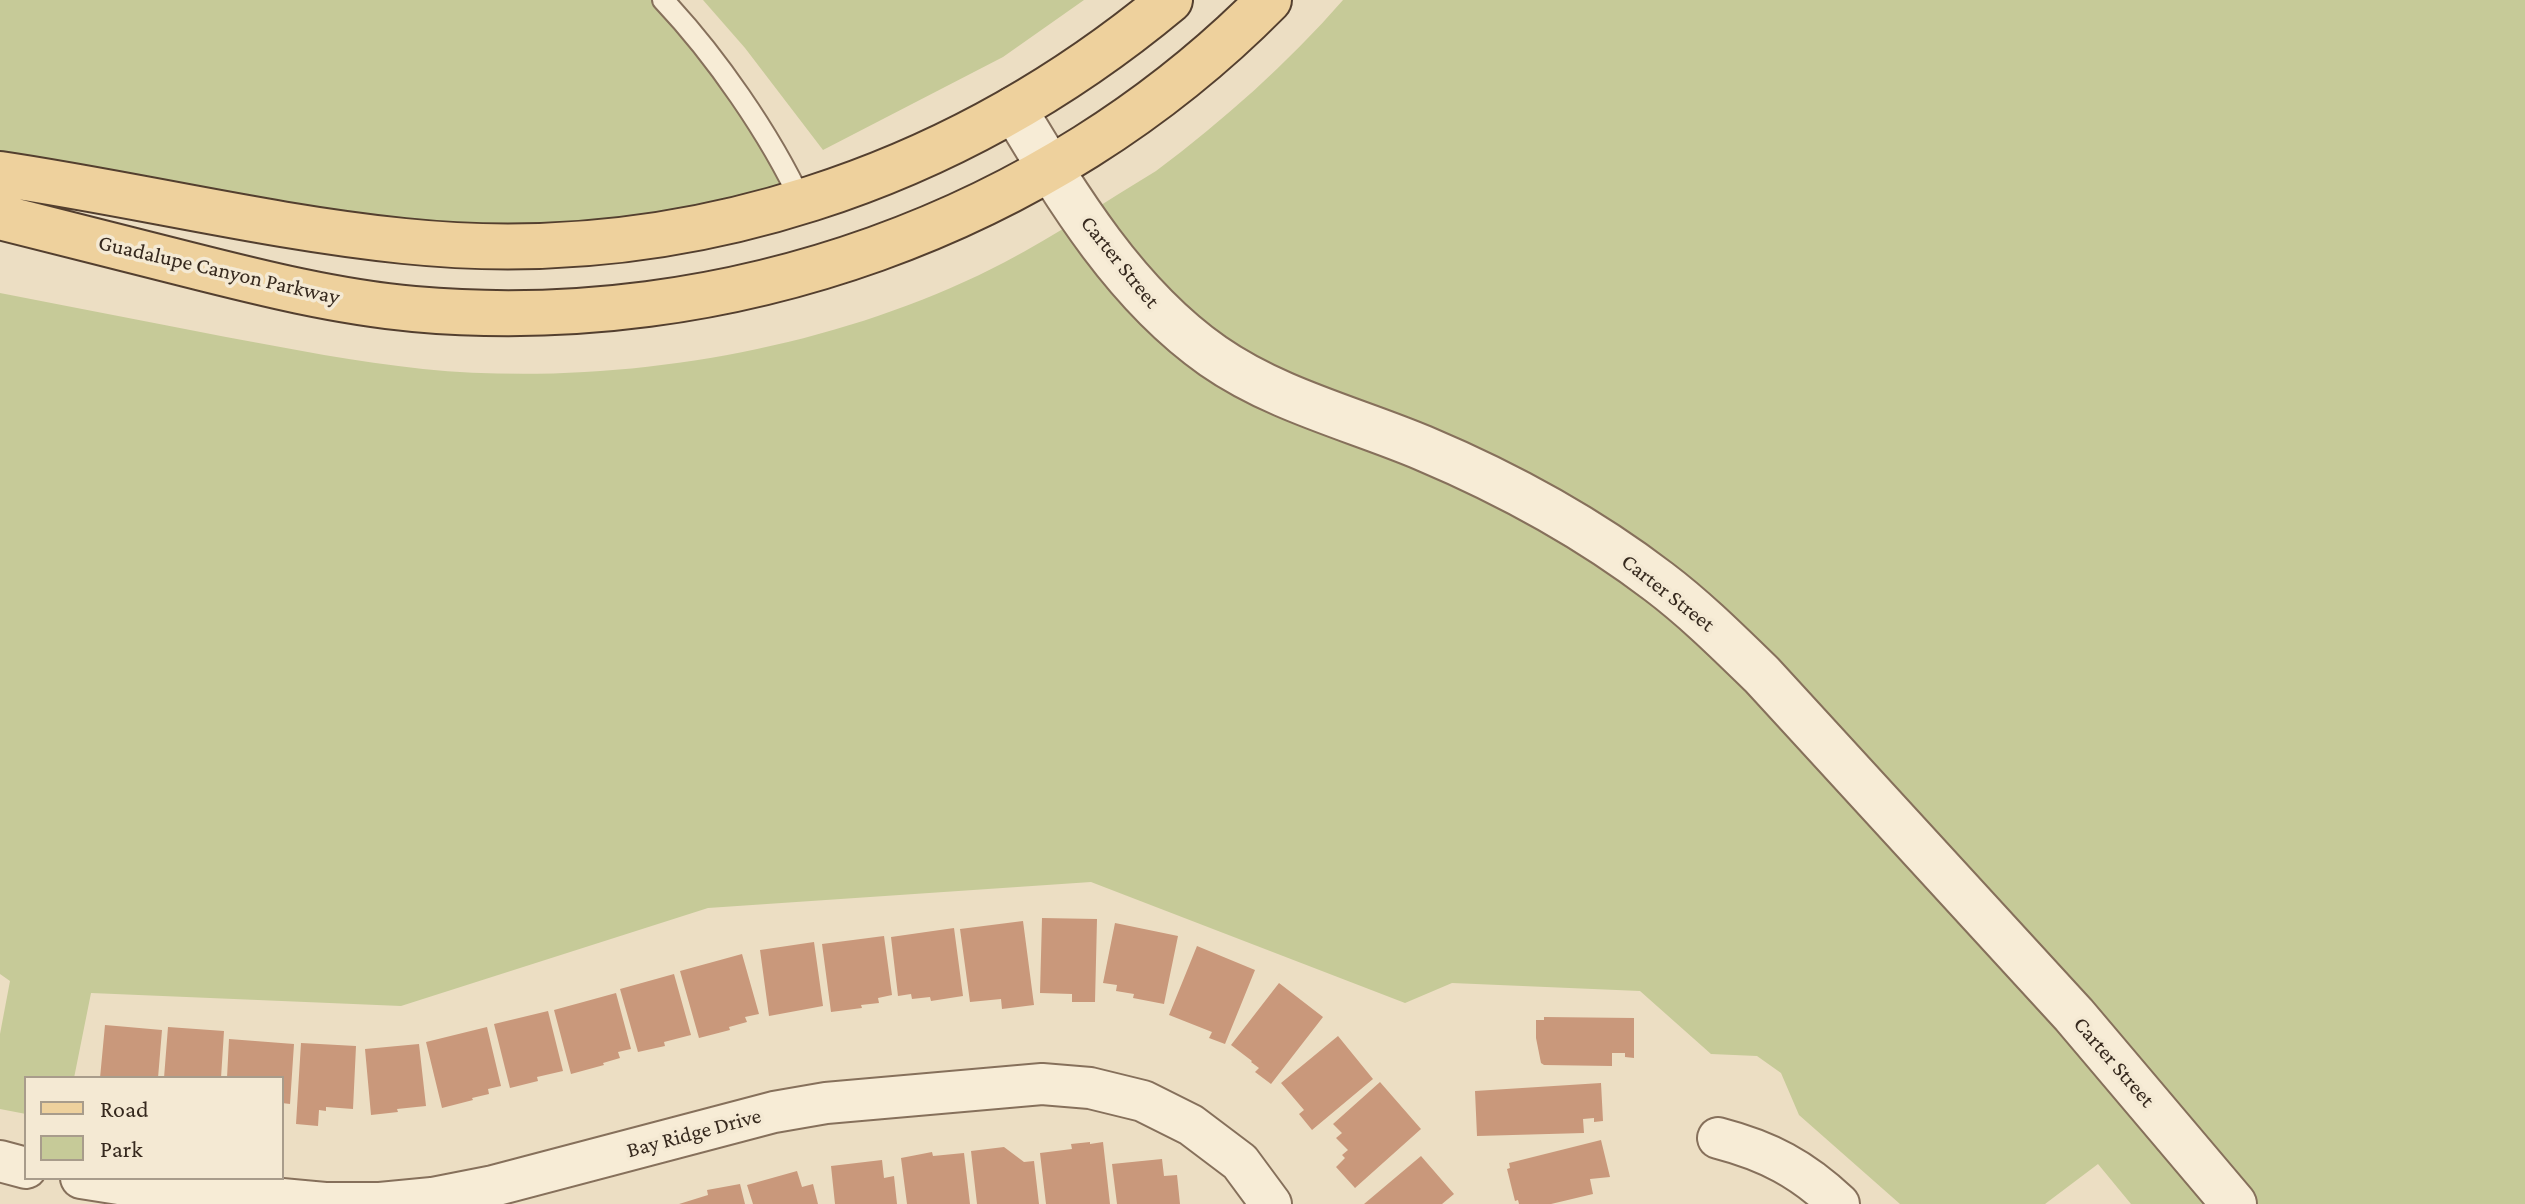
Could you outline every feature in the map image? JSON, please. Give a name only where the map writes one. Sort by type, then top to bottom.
[{"type":"main road","points":[[0,174],[363,236],[489,247],[575,244],[658,236],[802,203],[902,166],[1014,109],[1111,47],[1170,0]]},
{"type":"main road","name":"Guadalupe Canyon Parkway","points":[[0,217],[266,285],[412,309],[487,314],[555,313],[663,302],[727,291],[809,271],[876,249],[970,211],[1050,170],[1144,108],[1269,0]]},
{"type":"street","name":"Carter Street","points":[[1014,109],[1050,170],[1133,284],[1172,323],[1215,358],[1264,385],[1423,448],[1547,508],[1658,582],[1710,624],[1762,675],[2074,1015],[2234,1204]]},
{"type":"street","name":"Bay Ridge Drive","points":[[94,1180],[325,1203],[380,1203],[432,1198],[493,1186],[774,1112],[826,1103],[1042,1084],[1090,1088],[1143,1101],[1191,1125],[1240,1162],[1271,1204]]},
{"type":"street","points":[[1718,1138],[1753,1147],[1781,1161],[1815,1181],[1839,1204]]},
{"type":"street","points":[[0,1161],[24,1167]]},
{"type":"lane","points":[[663,0],[713,59],[778,156],[802,203]]},
{"type":"green space","points":[[0,0],[663,0],[802,203],[575,244],[0,174]]},
{"type":"green space","points":[[703,0],[1084,0],[1003,57],[823,150],[745,48]]},
{"type":"green space","points":[[1343,0],[2525,0],[2525,1204],[2131,1204],[2098,1164],[2045,1204],[1900,1204],[1799,1115],[1781,1073],[1757,1056],[1711,1054],[1640,991],[1452,983],[1405,1003],[1091,882],[708,908],[401,1006],[91,993],[74,1076],[24,1076],[24,1114],[0,1109],[0,1034],[10,981],[0,974],[0,293],[226,337],[423,369],[496,374],[570,373],[646,367],[722,356],[796,340],[869,319],[939,293],[1044,241],[1156,171],[1206,132],[1322,24]]},
{"type":"building","points":[[1042,918],[1097,919],[1095,1002],[1072,1002],[1072,994],[1040,993]]},
{"type":"building","points":[[1023,921],[1034,1005],[1002,1009],[1001,999],[970,1002],[960,929]]},
{"type":"building","points":[[1115,923],[1178,936],[1164,1004],[1133,998],[1134,994],[1116,991],[1117,985],[1103,983]]},
{"type":"building","points":[[954,928],[963,996],[931,1001],[930,997],[912,999],[911,994],[898,996],[891,937]]},
{"type":"building","points":[[884,936],[892,995],[878,998],[879,1003],[861,1005],[862,1008],[831,1012],[822,944]]},
{"type":"building","points":[[814,942],[823,1006],[769,1016],[760,950]]},
{"type":"building","points":[[1197,946],[1255,970],[1225,1044],[1209,1038],[1212,1032],[1169,1015]]},
{"type":"building","points":[[742,954],[759,1014],[745,1017],[747,1022],[729,1027],[730,1030],[699,1038],[680,971]]},
{"type":"building","points":[[674,974],[691,1035],[664,1042],[665,1046],[638,1052],[620,989]]},
{"type":"building","points":[[1279,983],[1323,1017],[1271,1084],[1255,1072],[1259,1068],[1252,1061],[1231,1045]]},
{"type":"building","points":[[616,993],[631,1049],[618,1052],[620,1058],[604,1065],[571,1074],[554,1010]]},
{"type":"building","points":[[548,1011],[563,1071],[510,1088],[494,1024]]},
{"type":"building","points":[[1544,1017],[1634,1018],[1634,1058],[1625,1057],[1625,1053],[1612,1053],[1612,1066],[1544,1065],[1536,1038],[1536,1020],[1544,1020]]},
{"type":"building","points":[[105,1025],[162,1030],[158,1076],[100,1076]]},
{"type":"building","points":[[168,1027],[224,1031],[221,1076],[164,1076]]},
{"type":"building","points":[[487,1027],[501,1086],[488,1089],[489,1094],[473,1100],[442,1108],[426,1042]]},
{"type":"building","points":[[1338,1036],[1373,1079],[1312,1130],[1299,1114],[1304,1110],[1281,1083]]},
{"type":"building","points":[[229,1039],[294,1044],[290,1104],[284,1103],[284,1076],[227,1076]]},
{"type":"building","points":[[301,1043],[356,1046],[353,1109],[326,1107],[326,1111],[319,1110],[318,1126],[296,1124]]},
{"type":"building","points":[[419,1044],[426,1106],[371,1115],[365,1049]]},
{"type":"building","points":[[1380,1082],[1421,1129],[1355,1188],[1336,1167],[1348,1150],[1336,1138],[1342,1133],[1333,1124]]},
{"type":"building","points":[[1601,1083],[1603,1121],[1583,1119],[1584,1133],[1477,1136],[1475,1091]]},
{"type":"building","points":[[1601,1140],[1610,1177],[1590,1179],[1593,1194],[1551,1204],[1519,1204],[1518,1200],[1515,1201],[1507,1169],[1510,1168],[1509,1163]]},
{"type":"building","points":[[1103,1142],[1110,1204],[1046,1204],[1040,1153],[1072,1149],[1071,1144]]},
{"type":"building","points":[[1004,1147],[1024,1162],[1034,1161],[1039,1204],[977,1204],[971,1151]]},
{"type":"building","points":[[932,1152],[933,1156],[964,1153],[970,1204],[907,1204],[901,1158]]},
{"type":"building","points":[[1421,1156],[1454,1194],[1442,1204],[1364,1204]]},
{"type":"building","points":[[1162,1159],[1164,1176],[1177,1175],[1180,1204],[1117,1204],[1112,1164]]},
{"type":"building","points":[[882,1160],[884,1178],[894,1176],[897,1204],[835,1204],[831,1166]]},
{"type":"building","points":[[797,1171],[802,1187],[813,1184],[818,1204],[753,1204],[747,1185]]},
{"type":"building","points":[[740,1184],[745,1204],[679,1204],[708,1195],[707,1190]]}]
